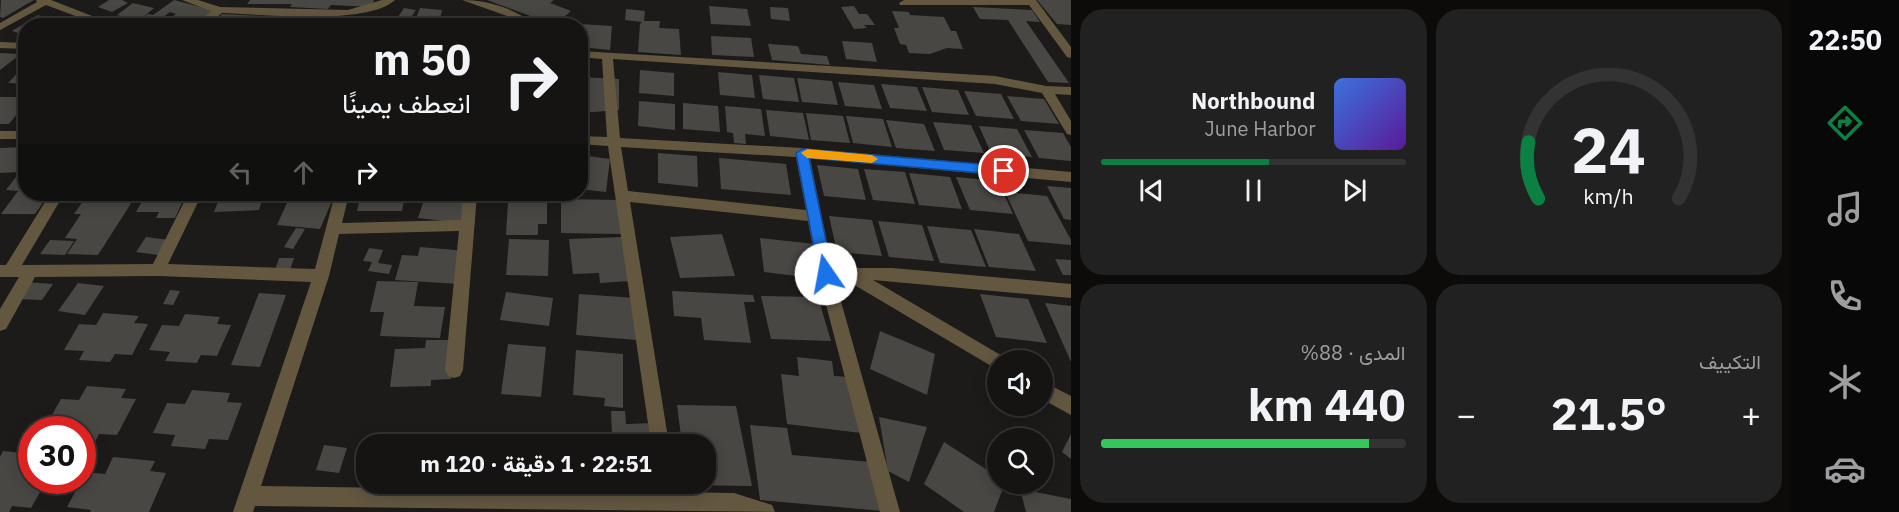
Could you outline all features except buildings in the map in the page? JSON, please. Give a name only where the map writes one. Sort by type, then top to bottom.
[{"type":"street","points":[[187,0],[219,9],[348,13],[378,6],[390,0]]},
{"type":"street","points":[[467,0],[518,18]]},
{"type":"street","points":[[0,27],[43,1],[91,18]]},
{"type":"street","points":[[904,3],[1032,2],[1071,55]]},
{"type":"street","points":[[209,18],[219,9]]},
{"type":"street","points":[[0,45],[18,46]]},
{"type":"street","points":[[588,54],[995,80],[1046,90],[1071,91]]},
{"type":"street","points":[[607,55],[614,142],[658,434]]},
{"type":"street","points":[[1046,90],[1071,130]]},
{"type":"street","points":[[0,135],[18,135]]},
{"type":"street","points":[[588,140],[802,153],[1071,177]]},
{"type":"street","points":[[802,153],[826,274],[890,512]]},
{"type":"street","points":[[622,196],[814,216]]},
{"type":"street","points":[[5,271],[52,201]]},
{"type":"street","points":[[158,270],[192,201]]},
{"type":"street","points":[[340,201],[321,276],[247,504],[507,507],[734,503],[765,512]]},
{"type":"street","points":[[454,370],[469,201]]},
{"type":"street","points":[[333,230],[467,225]]},
{"type":"street","points":[[0,324],[31,270]]},
{"type":"street","points":[[5,271],[158,270],[321,276]]},
{"type":"street","points":[[847,273],[987,356]]},
{"type":"street","points":[[826,274],[892,274],[1071,291]]},
{"type":"street","points":[[1053,395],[1071,406]]},
{"type":"street","points":[[668,494],[669,504]]},
{"type":"slow traffic","points":[[807,153],[872,159]]},
{"type":"route","points":[[826,274],[802,153],[1004,171]]}]
